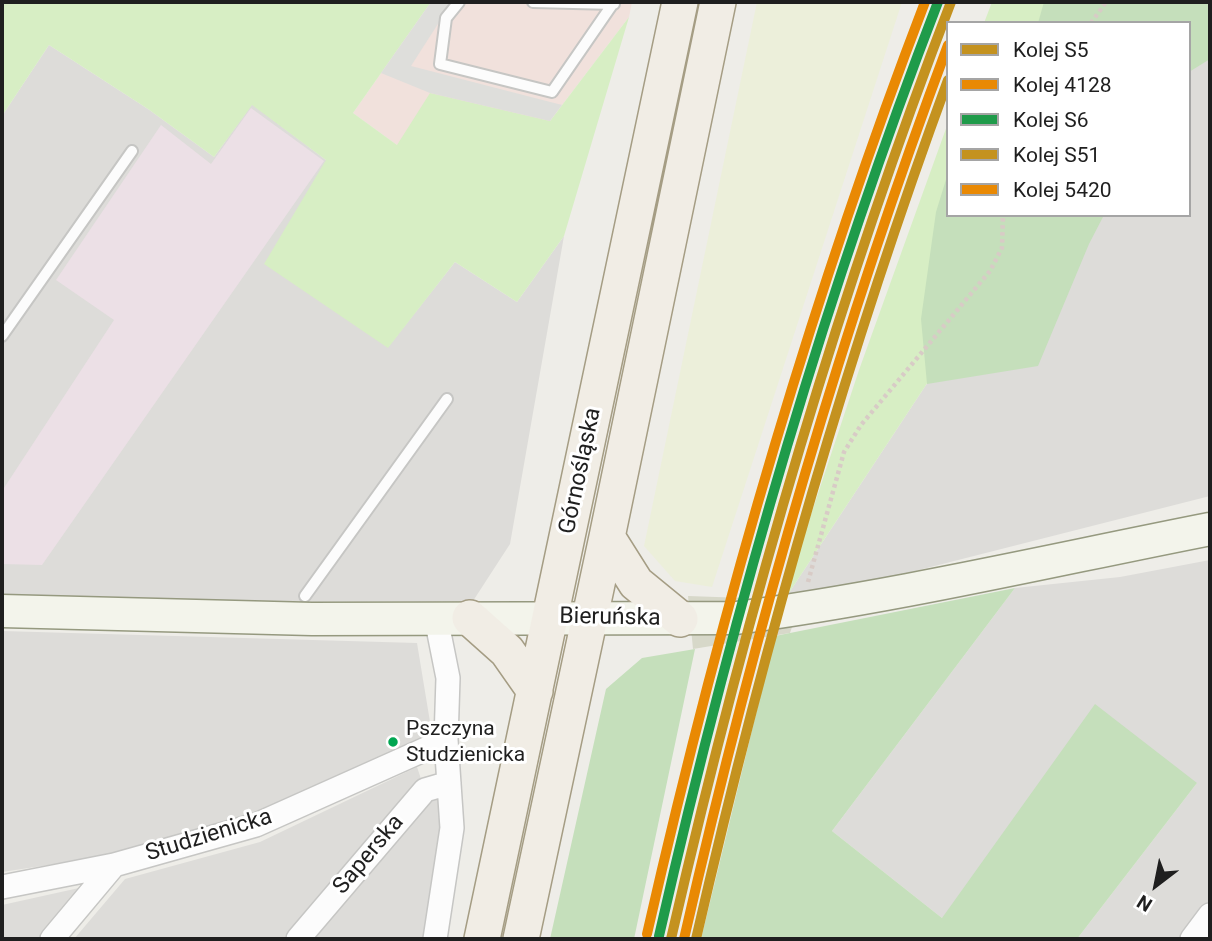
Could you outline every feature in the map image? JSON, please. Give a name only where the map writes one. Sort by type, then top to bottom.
[{"type":"main road","name":"Górnośląska","points":[[482,939],[680,2]]},
{"type":"main road","name":"Górnośląska","points":[[521,939],[718,2]]},
{"type":"main road","points":[[607,537],[636,583],[680,619]]},
{"type":"main road","points":[[470,618],[507,651],[535,691]]},
{"type":"street","name":"Bieruńska","points":[[2,611],[312,619],[736,618],[800,609],[1210,529]]},
{"type":"street","points":[[435,939],[452,828],[446,740],[448,678],[436,618]]},
{"type":"street","name":"Studzienicka","points":[[2,887],[114,865],[256,825],[446,740]]},
{"type":"street","name":"Saperska","points":[[298,939],[425,790],[449,783]]},
{"type":"street","points":[[52,939],[114,865]]},
{"type":"street","points":[[1192,939],[1210,915]]},
{"type":"lane","points":[[460,2],[446,19],[440,64],[552,92],[614,3]]},
{"type":"lane","points":[[533,2],[614,3]]},
{"type":"lane","points":[[2,336],[132,150]]},
{"type":"lane","points":[[305,596],[447,400]]},
{"type":"path","points":[[1092,21],[1106,2]]},
{"type":"path","points":[[800,609],[844,452],[861,425],[990,271],[1002,248],[1003,217]]},
{"type":"shaded area","points":[[431,2],[632,2],[629,17],[550,121],[397,145],[353,113]]},
{"type":"shaded area","points":[[431,2],[452,2],[411,66],[562,105],[550,121],[430,93],[381,73]]},
{"type":"shaded area","points":[[1210,2],[1210,496],[781,605],[1037,217],[1191,217],[1191,21]]},
{"type":"shaded area","points":[[49,45],[148,109],[214,157],[252,104],[326,160],[388,347],[455,262],[517,302],[564,236],[510,544],[473,601],[315,602],[2,596],[2,116]]},
{"type":"shaded area","points":[[251,108],[324,161],[42,565],[2,564],[2,491],[114,320],[56,280],[161,125],[211,164]]},
{"type":"shaded area","points":[[1210,560],[1210,939],[1077,939],[1197,783],[942,918],[832,831],[1015,588],[1120,577]]},
{"type":"shaded area","points":[[688,596],[801,600],[790,633],[693,649]]},
{"type":"shaded area","points":[[2,631],[417,643],[432,734],[256,813],[115,855],[2,872]]},
{"type":"shaded area","points":[[417,767],[421,779],[285,939],[74,939],[125,879],[260,842]]},
{"type":"shaded area","points":[[441,797],[442,831],[424,939],[312,939],[429,800]]},
{"type":"shaded area","points":[[88,886],[44,939],[2,939],[2,905]]},
{"type":"green space","points":[[2,2],[431,2],[353,113],[397,145],[430,93],[550,121],[629,17],[564,236],[517,302],[455,262],[388,348],[264,264],[326,160],[252,105],[214,157],[148,109],[49,45],[2,116]]},
{"type":"green space","points":[[757,2],[902,2],[712,587],[675,581],[644,546]]},
{"type":"green space","points":[[992,2],[1179,2],[1166,21],[985,21]]},
{"type":"green space","points":[[1044,2],[1210,2],[1210,59],[1191,71],[1191,21],[1039,21]]},
{"type":"green space","points":[[946,129],[946,217],[1037,217],[781,605],[859,370]]},
{"type":"green space","points":[[946,180],[946,217],[1103,217],[1038,366],[927,384],[921,319],[936,212]]},
{"type":"green space","points":[[1015,588],[832,831],[942,918],[1095,704],[1197,783],[1077,939],[701,939],[775,636]]},
{"type":"green space","points":[[695,649],[634,939],[550,939],[606,689],[642,658]]},
{"type":"rail line","name":"5420","points":[[647,934],[704,698],[769,463],[843,231],[925,2]]},
{"type":"rail line","name":"S6","points":[[659,936],[717,699],[782,464],[855,231],[938,2]]},
{"type":"rail line","name":"S5","points":[[671,939],[729,701],[795,465],[868,232],[951,2]]},
{"type":"rail line","name":"4128","points":[[684,939],[739,712],[801,488],[870,265],[946,50]]},
{"type":"rail line","name":"S51","points":[[696,939],[749,721],[808,505],[875,291],[946,86]]},
{"type":"place","name":"Pszczyna Studzienicka","points":[[393,742]]}]
